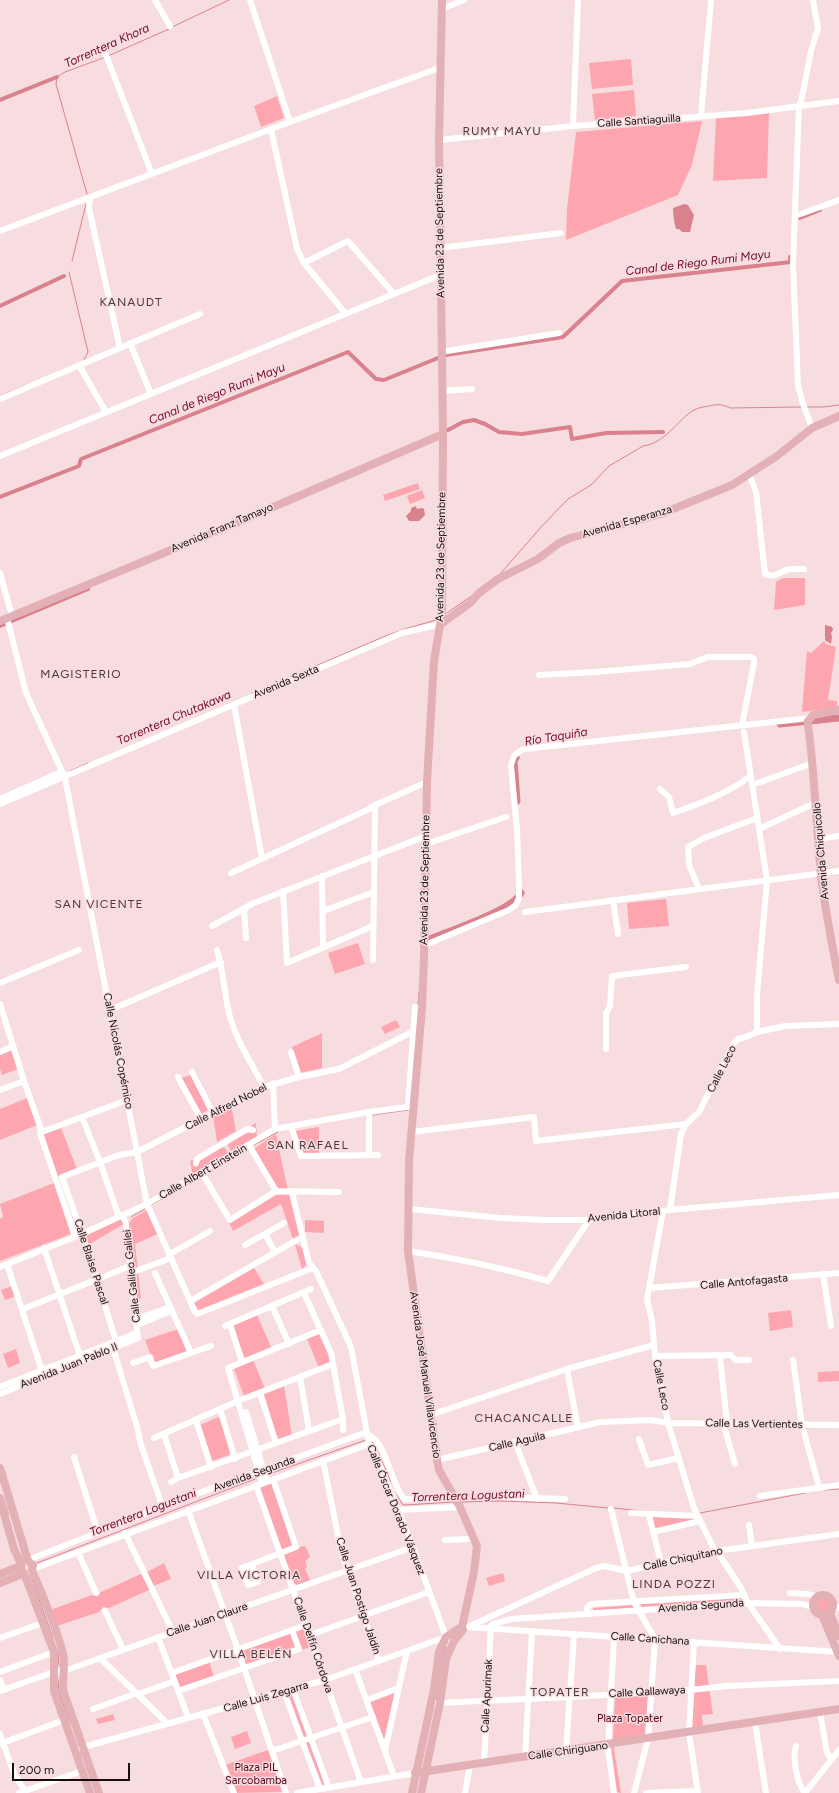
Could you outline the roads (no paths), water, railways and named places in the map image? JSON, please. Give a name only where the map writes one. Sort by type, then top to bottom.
[{"type":"main road","name":"Avenida 23 de Septiembre","points":[[409,1209],[409,1161],[412,1132],[411,1107],[418,1007],[425,945],[427,782],[434,661],[441,619],[443,434],[439,140],[442,4]]},
{"type":"main road","name":"Avenida Esperanza","points":[[441,619],[470,603],[479,593],[498,579],[538,559],[559,543],[570,538],[661,514],[732,485],[777,456],[812,428],[839,416]]},
{"type":"main road","name":"Avenida Franz Tamayo","points":[[6,619],[236,523],[443,434]]},
{"type":"main road","points":[[809,722],[815,714],[839,710]]},
{"type":"main road","name":"Avenida Chiquicollo","points":[[809,722],[817,802],[821,873],[832,931],[839,980]]},
{"type":"main road","name":"Avenida José Manuel Villavicencio","points":[[409,1209],[408,1251],[436,1460],[439,1470],[457,1501],[477,1546],[465,1627]]},
{"type":"main road","points":[[0,1468],[43,1623],[54,1652],[54,1691],[64,1720],[99,1793]]},
{"type":"main road","points":[[0,1498],[4,1510],[5,1520],[16,1553],[27,1567],[61,1647],[64,1670],[63,1690],[82,1771],[90,1793]]},
{"type":"main road","name":"Avenida Segunda","points":[[0,1574],[27,1567]]},
{"type":"main road","name":"Avenida Segunda","points":[[0,1583],[20,1575],[27,1567]]},
{"type":"main road","points":[[831,1611],[817,1613],[814,1608],[814,1602],[818,1597],[824,1596],[830,1598],[833,1604],[831,1611],[838,1654]]},
{"type":"main road","points":[[831,1611],[839,1636]]},
{"type":"main road","points":[[412,1793],[431,1702],[439,1652],[450,1639],[465,1627]]},
{"type":"main road","points":[[420,1793],[440,1703],[450,1639]]},
{"type":"main road","name":"Calle Chiriguano","points":[[415,1773],[689,1733],[839,1709]]},
{"type":"street","points":[[155,0],[170,26]]},
{"type":"street","points":[[250,0],[290,122]]},
{"type":"street","points":[[442,4],[464,0]]},
{"type":"street","points":[[573,126],[578,0]]},
{"type":"street","points":[[700,116],[711,0]]},
{"type":"street","points":[[812,428],[803,406],[798,386],[793,264],[799,105],[801,102],[811,51],[818,28],[813,0]]},
{"type":"street","points":[[106,54],[152,174]]},
{"type":"street","points":[[0,231],[271,129],[440,68]]},
{"type":"street","name":"Calle Santiaguilla","points":[[439,140],[573,126],[747,113],[799,105],[839,101]]},
{"type":"street","points":[[271,129],[297,249],[304,263],[345,312]]},
{"type":"street","points":[[90,198],[89,208],[120,348]]},
{"type":"street","points":[[795,216],[839,200]]},
{"type":"street","points":[[440,248],[562,233]]},
{"type":"street","points":[[304,263],[348,241],[393,293]]},
{"type":"street","points":[[0,456],[228,363],[345,312],[440,275]]},
{"type":"street","points":[[0,399],[200,314]]},
{"type":"street","points":[[441,352],[559,333]]},
{"type":"street","points":[[130,343],[151,394]]},
{"type":"street","points":[[79,365],[106,412]]},
{"type":"street","points":[[442,392],[472,389]]},
{"type":"street","points":[[749,474],[756,492],[765,574],[768,576],[778,576],[790,570],[804,569]]},
{"type":"street","name":"Calle Nicolás Copérnico","points":[[0,573],[6,619],[26,693],[63,775],[147,1204],[190,1301],[197,1314],[313,1268]]},
{"type":"street","name":"Avenida Sexta","points":[[0,799],[63,775],[234,705],[402,633],[441,619]]},
{"type":"street","points":[[539,675],[690,664],[708,657],[751,657],[754,659],[754,663],[742,725]]},
{"type":"street","points":[[234,705],[262,858]]},
{"type":"street","points":[[425,945],[516,906],[519,898],[517,830],[511,766],[512,758],[516,753],[524,749],[580,742],[742,725],[809,722]]},
{"type":"street","points":[[744,732],[766,880],[757,995],[757,1032],[785,1026],[839,1024]]},
{"type":"street","points":[[752,785],[813,763]]},
{"type":"street","name":"Avenida Sexta","points":[[0,804],[63,775]]},
{"type":"street","points":[[660,789],[669,797],[673,813],[689,808],[738,785],[750,776]]},
{"type":"street","points":[[231,873],[427,782]]},
{"type":"street","points":[[759,829],[817,802]]},
{"type":"street","points":[[373,960],[375,805]]},
{"type":"street","points":[[212,926],[244,908],[283,891],[374,856],[506,817]]},
{"type":"street","points":[[699,889],[689,865],[688,847],[704,838],[757,818]]},
{"type":"street","points":[[818,839],[839,836]]},
{"type":"street","points":[[525,912],[839,871]]},
{"type":"street","points":[[322,876],[323,948]]},
{"type":"street","points":[[283,891],[287,963],[374,926]]},
{"type":"street","points":[[323,911],[374,892]]},
{"type":"street","points":[[613,900],[618,934]]},
{"type":"street","points":[[244,908],[246,938]]},
{"type":"street","points":[[0,984],[79,950]]},
{"type":"street","points":[[217,950],[221,962],[229,1015],[238,1041],[264,1087]]},
{"type":"street","points":[[110,1010],[221,962]]},
{"type":"street","points":[[606,1049],[606,1013],[610,1006],[612,976],[686,967]]},
{"type":"street","name":"Calle Blaise Pascal","points":[[0,1004],[41,1133],[97,1280],[116,1345],[140,1442],[163,1508]]},
{"type":"street","points":[[411,1107],[414,1031],[418,1007]]},
{"type":"street","name":"Calle Alfred Nobel","points":[[62,1177],[119,1154],[137,1152],[273,1083],[339,1069],[414,1031]]},
{"type":"street","name":"Calle Leco","points":[[670,1210],[681,1134],[686,1124],[699,1112],[730,1048],[738,1039],[757,1032]]},
{"type":"street","points":[[0,1052],[13,1046]]},
{"type":"street","points":[[291,1052],[298,1077]]},
{"type":"street","points":[[192,1072],[213,1113]]},
{"type":"street","points":[[178,1077],[201,1119]]},
{"type":"street","points":[[0,1090],[24,1081]]},
{"type":"street","points":[[273,1083],[275,1130]]},
{"type":"street","points":[[41,1133],[127,1100]]},
{"type":"street","name":"Calle Albert Einstein","points":[[0,1267],[79,1235],[147,1204],[275,1130],[370,1112],[411,1107]]},
{"type":"street","points":[[369,1155],[370,1112]]},
{"type":"street","points":[[412,1132],[534,1117],[536,1141],[686,1124]]},
{"type":"street","name":"Calle Galileo Galilei","points":[[82,1118],[121,1216],[126,1223],[138,1336]]},
{"type":"street","points":[[292,1126],[300,1156],[378,1155]]},
{"type":"street","points":[[196,1163],[197,1159],[247,1129],[253,1130]]},
{"type":"street","points":[[225,1143],[232,1155]]},
{"type":"street","points":[[248,1145],[276,1191]]},
{"type":"street","points":[[202,1173],[230,1220],[276,1191],[292,1193],[339,1192]]},
{"type":"street","name":"Calle Blaise Pascal","points":[[62,1177],[79,1235]]},
{"type":"street","name":"Calle Óscar Dorado Vásquez","points":[[292,1193],[308,1263],[313,1268],[332,1304],[351,1347],[368,1438],[413,1547],[429,1592],[450,1639]]},
{"type":"street","name":"Avenida Litoral","points":[[409,1209],[501,1218],[590,1220],[670,1210],[839,1195]]},
{"type":"street","name":"Calle Leco","points":[[663,1212],[647,1299],[652,1321],[655,1356],[668,1423],[699,1518],[716,1551],[741,1588],[748,1603],[780,1649]]},
{"type":"street","points":[[408,1251],[445,1256],[548,1281],[590,1220]]},
{"type":"street","points":[[245,1245],[284,1223]]},
{"type":"street","points":[[136,1271],[170,1256],[210,1231]]},
{"type":"street","points":[[265,1234],[275,1252]]},
{"type":"street","points":[[190,1301],[302,1237]]},
{"type":"street","points":[[294,1241],[304,1245]]},
{"type":"street","points":[[44,1248],[80,1356]]},
{"type":"street","points":[[7,1264],[23,1308],[43,1373]]},
{"type":"street","points":[[23,1308],[130,1266]]},
{"type":"street","points":[[155,1273],[190,1353]]},
{"type":"street","name":"Calle Antofagasta","points":[[649,1288],[839,1273]]},
{"type":"street","points":[[823,1274],[831,1326]]},
{"type":"street","points":[[242,1362],[227,1325],[311,1289]]},
{"type":"street","points":[[304,1293],[331,1353],[343,1419],[343,1430]]},
{"type":"street","points":[[272,1306],[289,1344]]},
{"type":"street","points":[[136,1322],[170,1309]]},
{"type":"street","points":[[252,1565],[296,1547],[265,1482],[230,1367],[321,1330]]},
{"type":"street","name":"Avenida Juan Pablo II","points":[[0,1387],[43,1373],[138,1336]]},
{"type":"street","name":"Avenida Juan Pablo II","points":[[0,1394],[80,1356],[116,1345]]},
{"type":"street","points":[[134,1363],[150,1357],[153,1366],[211,1346]]},
{"type":"street","points":[[430,1415],[567,1369],[654,1346]]},
{"type":"street","points":[[655,1356],[731,1355],[735,1360],[749,1360]]},
{"type":"street","points":[[720,1356],[725,1423],[735,1464]]},
{"type":"street","points":[[793,1360],[802,1425],[819,1488]]},
{"type":"street","points":[[154,1438],[333,1364]]},
{"type":"street","points":[[567,1369],[578,1428]]},
{"type":"street","points":[[300,1377],[309,1430]]},
{"type":"street","points":[[261,1394],[275,1441]]},
{"type":"street","points":[[220,1411],[234,1457]]},
{"type":"street","points":[[171,1482],[210,1465],[275,1441],[343,1419]]},
{"type":"street","name":"Calle Aguila","points":[[436,1460],[601,1422],[651,1420],[668,1423]]},
{"type":"street","points":[[196,1421],[210,1465]]},
{"type":"street","name":"Calle Las Vertientes","points":[[668,1423],[839,1425]]},
{"type":"street","points":[[164,1434],[178,1478]]},
{"type":"street","points":[[368,1438],[374,1438],[383,1453],[404,1499],[444,1499],[457,1501]]},
{"type":"street","name":"Avenida Segunda","points":[[27,1567],[78,1552],[125,1533],[265,1482],[323,1460],[368,1438]]},
{"type":"street","name":"Avenida Segunda","points":[[27,1567],[33,1558],[163,1508],[261,1471],[368,1438]]},
{"type":"street","points":[[638,1439],[648,1466],[679,1458]]},
{"type":"street","points":[[515,1442],[537,1499]]},
{"type":"street","points":[[74,1457],[98,1533]]},
{"type":"street","name":"Calle Juan Postigo Jaldín","points":[[323,1460],[341,1551],[379,1661]]},
{"type":"street","name":"Calle Delfín Córdova","points":[[265,1482],[281,1554],[361,1782]]},
{"type":"street","points":[[760,1496],[839,1485]]},
{"type":"street","points":[[502,1497],[565,1499]]},
{"type":"street","points":[[398,1510],[457,1501]]},
{"type":"street","points":[[188,1510],[238,1650],[286,1793]]},
{"type":"street","points":[[612,1510],[634,1602],[655,1639],[648,1739],[634,1793]]},
{"type":"street","points":[[631,1513],[699,1518]]},
{"type":"street","points":[[649,1515],[661,1563]]},
{"type":"street","points":[[654,1532],[699,1518]]},
{"type":"street","points":[[749,1525],[752,1546]]},
{"type":"street","points":[[125,1533],[173,1632]]},
{"type":"street","name":"Calle Chiquitano","points":[[465,1627],[596,1568],[605,1566],[627,1571],[716,1551],[839,1534]]},
{"type":"street","points":[[445,1540],[469,1539],[474,1537]]},
{"type":"street","name":"Calle Juan Claure","points":[[2,1690],[123,1650],[413,1547]]},
{"type":"street","points":[[78,1552],[96,1593]]},
{"type":"street","points":[[310,1635],[429,1592]]},
{"type":"street","points":[[790,1593],[808,1594],[818,1597]]},
{"type":"street","name":"Avenida Segunda","points":[[587,1614],[587,1608],[591,1604],[744,1595]]},
{"type":"street","name":"Avenida Segunda","points":[[491,1630],[493,1624],[512,1619],[638,1610],[748,1603],[803,1604],[814,1608]]},
{"type":"street","points":[[105,1611],[123,1650]]},
{"type":"street","points":[[0,1638],[43,1623]]},
{"type":"street","points":[[172,1673],[306,1625]]},
{"type":"street","name":"Calle Canichana","points":[[465,1627],[491,1630],[655,1639],[838,1654]]},
{"type":"street","points":[[178,1691],[299,1649],[292,1630]]},
{"type":"street","name":"Calle Apurimak","points":[[484,1763],[491,1630]]},
{"type":"street","points":[[525,1757],[532,1632]]},
{"type":"street","points":[[566,1751],[574,1635]]},
{"type":"street","points":[[158,1637],[188,1717]]},
{"type":"street","points":[[614,1637],[608,1745],[614,1793]]},
{"type":"street","name":"Calle Luis Zegarra","points":[[78,1749],[188,1717],[325,1680],[406,1651],[450,1639]]},
{"type":"street","points":[[646,1793],[698,1792],[689,1733],[694,1642]]},
{"type":"street","points":[[384,1750],[406,1651]]},
{"type":"street","points":[[0,1672],[54,1652]]},
{"type":"street","points":[[100,1658],[164,1720],[165,1724]]},
{"type":"street","points":[[355,1669],[394,1776]]},
{"type":"street","points":[[0,1680],[2,1690]]},
{"type":"street","points":[[93,1709],[175,1681]]},
{"type":"street","name":"Calle Qallawaya","points":[[431,1702],[440,1703],[570,1697],[691,1690],[727,1686],[839,1681]]},
{"type":"street","points":[[366,1700],[398,1688]]},
{"type":"street","points":[[293,1689],[329,1788]]},
{"type":"street","points":[[284,1692],[320,1789]]},
{"type":"street","points":[[820,1712],[827,1753],[839,1762]]},
{"type":"street","points":[[203,1714],[234,1793]]},
{"type":"street","points":[[272,1751],[373,1717]]},
{"type":"street","points":[[2,1744],[64,1720]]},
{"type":"street","points":[[754,1723],[766,1793]]},
{"type":"street","points":[[0,1734],[2,1744],[24,1792],[82,1771]]},
{"type":"street","points":[[796,1746],[794,1753],[800,1787],[805,1793],[839,1750]]},
{"type":"street","points":[[465,1793],[470,1765]]},
{"type":"street","name":"Calle Chiriguano","points":[[297,1793],[415,1773]]},
{"type":"waterway","name":"Torrentera Khora","points":[[172,27],[229,0]]},
{"type":"waterway","name":"Torrentera Khora","points":[[108,56],[169,29]]},
{"type":"waterway","name":"Torrentera Khora","points":[[87,194],[56,84],[57,77],[65,72],[103,58]]},
{"type":"waterway","points":[[0,100],[57,77]]},
{"type":"waterway","name":"Torrentera Khora","points":[[72,261],[86,204]]},
{"type":"waterway","name":"Canal de Riego Rumi Mayu","points":[[800,218],[820,210]]},
{"type":"waterway","name":"Canal de Riego Rumi Mayu","points":[[446,355],[563,337],[622,281],[791,262],[790,257]]},
{"type":"waterway","name":"Torrentera Khora","points":[[69,272],[88,352],[84,360]]},
{"type":"waterway","points":[[0,306],[64,276]]},
{"type":"waterway","name":"Canal de Riego Rumi Mayu","points":[[0,497],[79,466],[81,459],[348,352],[376,379],[384,380],[438,358]]},
{"type":"waterway","name":"Torrentera Khora","points":[[0,396],[26,385]]},
{"type":"waterway","name":"Torrentera Chutakawa","points":[[501,573],[568,499],[591,485],[609,466],[643,446],[651,444],[664,437],[685,416],[693,411],[702,407],[717,405],[730,408],[801,407]]},
{"type":"waterway","name":"Torrentera Chutakawa","points":[[806,407],[839,405]]},
{"type":"waterway","points":[[448,430],[463,422],[474,420],[499,432],[522,434],[570,427],[572,439],[606,433],[663,432]]},
{"type":"waterway","points":[[0,626],[88,589]]},
{"type":"waterway","name":"Torrentera Chutakawa","points":[[447,613],[470,597]]},
{"type":"waterway","name":"Torrentera Chutakawa","points":[[290,677],[388,635],[436,620]]},
{"type":"waterway","name":"Torrentera Chutakawa","points":[[251,694],[284,680]]},
{"type":"waterway","name":"Río Taquiña","points":[[780,724],[839,718]]},
{"type":"waterway","name":"Río Taquiña","points":[[516,758],[514,761],[517,801]]},
{"type":"waterway","name":"Torrentera Chutakawa","points":[[70,771],[88,763]]},
{"type":"waterway","name":"Río Taquiña","points":[[430,939],[494,913],[516,900],[521,893]]},
{"type":"waterway","points":[[418,1004],[419,992]]},
{"type":"waterway","points":[[372,1115],[408,1110]]},
{"type":"waterway","points":[[254,1145],[278,1132]]},
{"type":"waterway","points":[[206,1173],[247,1149]]},
{"type":"waterway","points":[[151,1205],[200,1177]]},
{"type":"waterway","points":[[131,1217],[145,1209]]},
{"type":"waterway","points":[[129,1222],[130,1231]]},
{"type":"waterway","name":"Torrentera Logustani","points":[[269,1474],[366,1440]]},
{"type":"waterway","name":"Torrentera Logustani","points":[[371,1440],[391,1482]]},
{"type":"waterway","name":"Torrentera Logustani","points":[[37,1563],[255,1479]]},
{"type":"waterway","name":"Torrentera Logustani","points":[[824,1490],[839,1489]]},
{"type":"waterway","name":"Torrentera Logustani","points":[[700,1513],[805,1493]]},
{"type":"waterway","name":"Torrentera Logustani","points":[[397,1494],[402,1504],[405,1505],[453,1502]]},
{"type":"waterway","name":"Torrentera Logustani","points":[[462,1502],[501,1501],[556,1503],[608,1508]]},
{"type":"waterway","name":"Torrentera Logustani","points":[[613,1508],[642,1511]]},
{"type":"waterway","points":[[31,1577],[53,1638]]},
{"type":"waterway","points":[[443,1655],[446,1647]]},
{"type":"waterway","points":[[58,1652],[59,1665]]},
{"type":"waterway","points":[[58,1680],[59,1692],[69,1721]]},
{"type":"waterway","points":[[436,1700],[438,1692]]},
{"type":"waterway","points":[[80,1753],[81,1757]]},
{"type":"district","name":"RUMY MAYU","points":[[502,131]]},
{"type":"district","name":"KANAUDT","points":[[131,302]]},
{"type":"district","name":"MAGISTERIO","points":[[81,674]]},
{"type":"district","name":"SAN VICENTE","points":[[99,904]]},
{"type":"district","name":"SAN RAFAEL","points":[[308,1145]]},
{"type":"district","name":"CHACANCALLE","points":[[524,1418]]},
{"type":"district","name":"VILLA VICTORIA","points":[[249,1575]]},
{"type":"district","name":"LINDA POZZI","points":[[674,1584]]},
{"type":"district","name":"VILLA BELÉN","points":[[251,1654]]},
{"type":"district","name":"TOPATER","points":[[560,1692]]},
{"type":"park label","name":"Plaza Topater","points":[[630,1719]]},
{"type":"park label","name":"Plaza PIL Sarcobamba","points":[[256,1774]]}]
